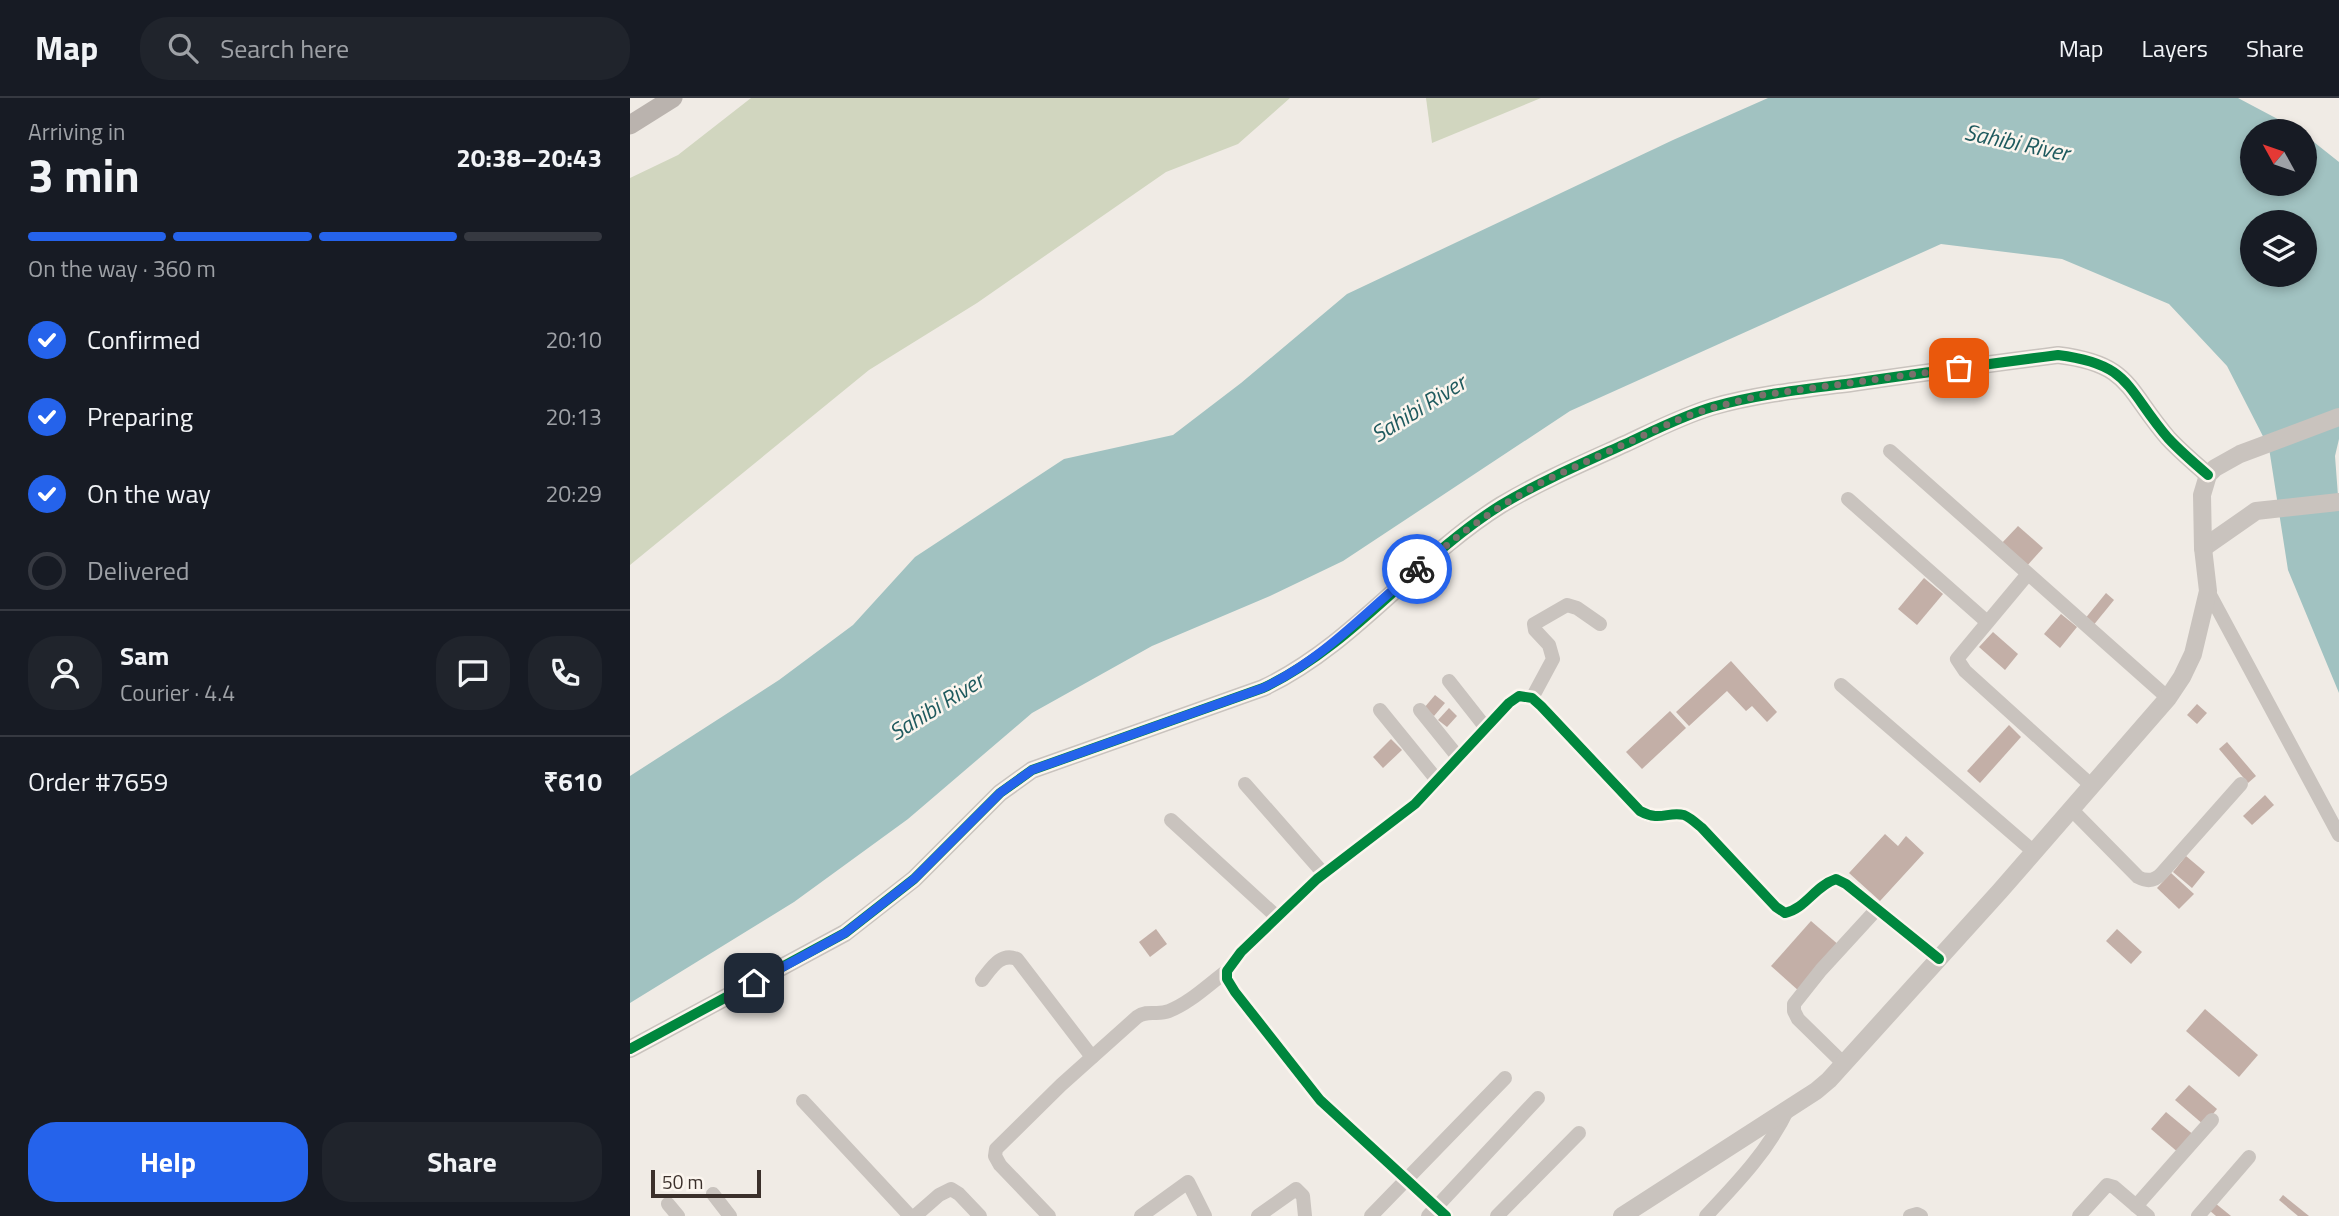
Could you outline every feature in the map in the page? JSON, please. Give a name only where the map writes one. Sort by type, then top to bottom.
[{"type":"main road","points":[[630,125],[673,98]]},
{"type":"street","points":[[630,1049],[845,933],[914,879],[1000,793],[1032,770],[1263,688],[1286,677],[1324,652],[1413,572],[1501,506],[1544,481],[1693,414],[1762,395],[2058,355],[2099,363],[2118,374],[2167,437],[2208,475]]},
{"type":"street","points":[[1622,1216],[1816,1091],[1939,959],[2072,810],[2168,698],[2182,677],[2193,654],[2208,591],[2203,548],[2203,495],[2208,475],[2240,454],[2339,417]]},
{"type":"street","points":[[1889,451],[2168,698]]},
{"type":"street","points":[[1848,499],[1986,621]]},
{"type":"street","points":[[2203,548],[2256,511],[2339,502]]},
{"type":"street","points":[[2027,575],[1957,659],[1960,665],[2092,786]]},
{"type":"street","points":[[2208,591],[2339,835]]},
{"type":"street","points":[[1532,698],[1553,659],[1549,645],[1535,630],[1534,624],[1567,605],[1577,608],[1600,624]]},
{"type":"street","points":[[1449,681],[1486,728]]},
{"type":"street","points":[[1841,685],[2034,852]]},
{"type":"street","points":[[1049,1216],[1000,1165],[995,1156],[996,1149],[1092,1057],[1144,1012],[1160,1013],[1175,1008],[1227,971],[1241,952],[1324,874],[1400,816],[1519,695],[1532,698],[1640,811],[1650,817],[1680,814],[1703,828],[1776,907],[1785,913],[1794,912],[1825,883],[1836,879],[1846,884],[1939,959]]},
{"type":"street","points":[[1380,710],[1437,780]]},
{"type":"street","points":[[1420,710],[1458,757]]},
{"type":"street","points":[[1245,783],[1324,874]]},
{"type":"street","points":[[2072,810],[2138,877],[2150,881],[2158,878],[2241,784]]},
{"type":"street","points":[[1171,820],[1277,918]]},
{"type":"street","points":[[1844,1064],[1798,1019],[1794,1004],[1876,910]]},
{"type":"street","points":[[982,980],[1003,958],[1010,956],[1017,959],[1092,1057]]},
{"type":"street","points":[[1227,971],[1227,979],[1235,992],[1320,1100],[1437,1213],[1538,1098]]},
{"type":"street","points":[[1371,1216],[1505,1078]]},
{"type":"street","points":[[803,1101],[913,1216],[951,1189],[980,1216]]},
{"type":"street","points":[[1706,1216],[1766,1150],[1788,1108]]},
{"type":"street","points":[[2136,1206],[2212,1120]]},
{"type":"street","points":[[1497,1216],[1579,1133]]},
{"type":"street","points":[[2198,1216],[2249,1157]]},
{"type":"street","points":[[1141,1216],[1188,1182],[1205,1216]]},
{"type":"street","points":[[2079,1216],[2107,1185],[2114,1187],[2148,1216]]},
{"type":"street","points":[[1258,1216],[1296,1189],[1303,1196],[1305,1216]]},
{"type":"street","points":[[713,1194],[730,1216]]},
{"type":"street","points":[[668,1203],[678,1216]]},
{"type":"street","points":[[1910,1216],[1921,1216]]},
{"type":"green space","points":[[751,98],[1290,98],[1238,144],[1166,172],[977,303],[869,370],[630,565],[630,178],[678,155]]},
{"type":"green space","points":[[1426,98],[1541,98],[1432,143]]},
{"type":"water","name":"Sahibi River","points":[[1768,98],[2238,98],[2277,119],[2240,119],[2240,196],[2317,196],[2317,145],[2339,162],[2339,439],[2335,456],[2339,509],[2339,693],[2288,570],[2269,448],[2227,366],[2169,304],[2062,259],[1941,244],[1570,411],[1343,561],[1270,596],[1152,646],[1032,713],[908,819],[794,902],[630,1003],[630,776],[779,680],[853,625],[915,557],[1064,459],[1173,435],[1241,383],[1347,294]]},
{"type":"building","points":[[2018,526],[2043,548],[2026,567],[2001,544]]},
{"type":"building","points":[[1924,578],[1943,594],[1917,625],[1898,609]]},
{"type":"building","points":[[2106,593],[2114,600],[2092,627],[2084,620]]},
{"type":"building","points":[[2061,614],[2077,627],[2060,648],[2044,634]]},
{"type":"building","points":[[1993,632],[2018,654],[2005,670],[1979,647]]},
{"type":"building","points":[[1731,661],[1777,712],[1767,722],[1752,706],[1746,711],[1727,691],[1689,726],[1676,712]]},
{"type":"building","points":[[1435,695],[1445,703],[1434,716],[1424,708]]},
{"type":"building","points":[[2197,704],[2207,713],[2197,724],[2187,715]]},
{"type":"building","points":[[1449,708],[1457,716],[1447,727],[1438,720]]},
{"type":"building","points":[[1670,711],[1686,728],[1642,769],[1626,752]]},
{"type":"building","points":[[2009,725],[2021,737],[1980,783],[1967,771]]},
{"type":"building","points":[[1391,739],[1402,750],[1383,768],[1373,757]]},
{"type":"building","points":[[2227,742],[2256,776],[2248,783],[2219,749]]},
{"type":"building","points":[[2265,795],[2274,805],[2252,825],[2243,816]]},
{"type":"building","points":[[1885,834],[1898,846],[1906,836],[1924,853],[1880,901],[1849,873]]},
{"type":"building","points":[[2186,856],[2205,872],[2192,888],[2173,872]]},
{"type":"building","points":[[2171,873],[2194,894],[2179,909],[2157,888]]},
{"type":"building","points":[[1811,921],[1840,946],[1800,992],[1771,966]]},
{"type":"building","points":[[1156,929],[1167,944],[1150,957],[1139,942]]},
{"type":"building","points":[[2117,929],[2142,952],[2131,964],[2106,941]]},
{"type":"building","points":[[2205,1009],[2258,1055],[2239,1077],[2186,1031]]},
{"type":"building","points":[[2189,1085],[2217,1109],[2204,1125],[2175,1100]]},
{"type":"building","points":[[2166,1112],[2195,1136],[2180,1154],[2151,1129]]},
{"type":"building","points":[[2283,1195],[2309,1216],[2298,1216],[2279,1200]]},
{"type":"building","points":[[2215,1203],[2231,1216],[2216,1216],[2209,1210]]},
{"type":"cycle path","points":[[630,1049],[845,933],[914,879],[1000,793],[1032,770],[1263,688],[1327,649],[1441,550],[1501,505],[1562,473],[1701,411],[1729,402],[1782,392],[2058,355],[2082,359],[2114,372],[2125,382],[2168,438],[2208,475]]},
{"type":"cycle path","points":[[1446,1216],[1320,1100],[1235,992],[1227,979],[1227,971],[1241,952],[1317,879],[1415,804],[1509,703],[1519,696],[1532,698],[1541,706],[1640,811],[1653,816],[1684,815],[1696,823],[1776,907],[1785,913],[1792,911],[1836,879],[1846,884],[1939,959]]},
{"type":"way so far","points":[[1417,569],[1462,533],[1544,481],[1684,417],[1762,395],[1959,368]]},
{"type":"route","points":[[754,983],[845,933],[914,879],[1000,793],[1032,770],[1263,688],[1286,677],[1324,652],[1417,569]]}]
